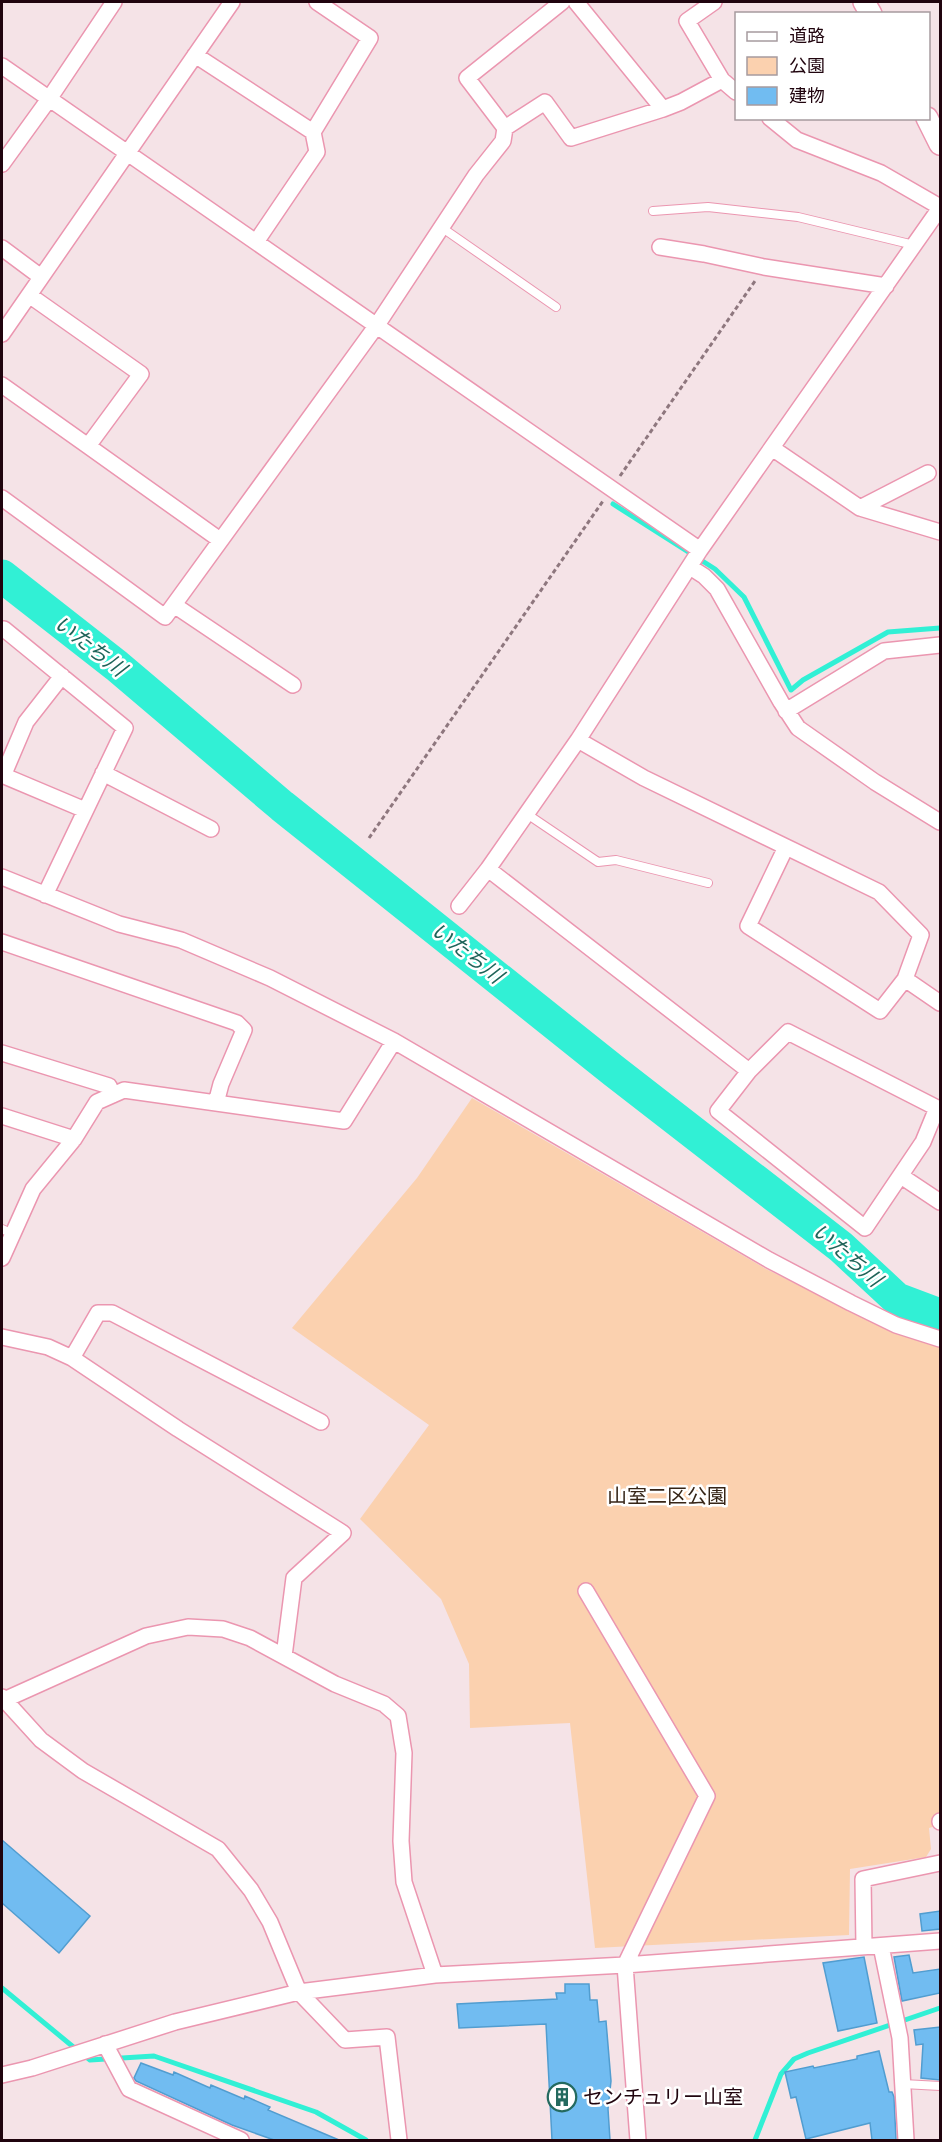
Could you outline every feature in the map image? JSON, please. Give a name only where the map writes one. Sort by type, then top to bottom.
[{"type":"main road","points":[[928,120],[940,144]]},
{"type":"street","points":[[2,164],[114,2]]},
{"type":"street","points":[[2,334],[232,2]]},
{"type":"street","points":[[256,242],[317,152],[313,132],[370,38],[317,2]]},
{"type":"street","points":[[505,128],[467,78],[562,2]]},
{"type":"street","points":[[576,2],[663,110]]},
{"type":"street","points":[[714,2],[687,21],[722,80],[735,91]]},
{"type":"street","points":[[195,55],[313,132]]},
{"type":"street","points":[[2,66],[700,550]]},
{"type":"street","points":[[2,498],[165,617],[376,326],[476,174],[502,141],[505,128],[545,102],[572,138],[663,110],[722,80]]},
{"type":"street","points":[[459,906],[488,870],[578,740],[700,550],[940,207],[881,173],[797,140],[773,120]]},
{"type":"street","points":[[660,247],[764,267],[886,286]]},
{"type":"street","points":[[2,248],[41,277]]},
{"type":"street","points":[[29,295],[141,374],[88,446]]},
{"type":"street","points":[[2,385],[220,540]]},
{"type":"street","points":[[772,448],[860,508],[940,532]]},
{"type":"street","points":[[860,508],[928,473]]},
{"type":"street","points":[[690,567],[704,576],[717,589],[786,711],[798,728],[875,782],[940,822]]},
{"type":"street","points":[[174,605],[293,685]]},
{"type":"street","points":[[4,629],[125,728],[45,894]]},
{"type":"street","points":[[786,711],[884,651],[940,645]]},
{"type":"street","points":[[62,676],[26,722],[2,776],[86,810]]},
{"type":"street","points":[[578,740],[644,778],[879,892],[921,935],[905,979],[880,1011],[748,926],[786,847]]},
{"type":"street","points":[[103,773],[211,829]]},
{"type":"street","points":[[488,870],[749,1071]]},
{"type":"street","points":[[2,877],[119,924],[181,940],[270,978],[394,1041],[770,1260],[851,1304],[896,1325],[940,1339]]},
{"type":"street","points":[[2,942],[237,1023],[244,1030],[221,1084],[216,1103]]},
{"type":"street","points":[[905,979],[940,1003]]},
{"type":"street","points":[[788,1032],[937,1108],[923,1142],[901,1176],[865,1228],[718,1111],[749,1071],[788,1032]]},
{"type":"street","points":[[2,1258],[7,1232],[33,1190],[74,1139],[97,1102],[124,1090],[344,1121],[394,1041]]},
{"type":"street","points":[[2,1053],[108,1086],[113,1095]]},
{"type":"street","points":[[2,1116],[74,1139]]},
{"type":"street","points":[[901,1176],[940,1202]]},
{"type":"street","points":[[72,1358],[98,1312],[112,1312],[321,1422]]},
{"type":"street","points":[[2,1337],[48,1347],[72,1358],[178,1429],[343,1533],[294,1578],[284,1656]]},
{"type":"street","points":[[586,1592],[707,1796],[625,1965],[639,2140]]},
{"type":"street","points":[[399,2140],[387,2037],[345,2040],[299,1992],[270,1922],[251,1890],[218,1849],[83,1771],[41,1740],[3,1698],[146,1636],[188,1627],[223,1629],[250,1638],[335,1684],[384,1704],[398,1716],[405,1753],[401,1841],[404,1882],[435,1975]]},
{"type":"street","points":[[864,1947],[863,1879],[940,1863]]},
{"type":"street","points":[[2,2075],[32,2068],[175,2022],[299,1992],[435,1975],[625,1965],[940,1941]]},
{"type":"street","points":[[881,1946],[900,2038],[906,2140]]},
{"type":"street","points":[[105,2044],[129,2089],[241,2140]]},
{"type":"lane","points":[[652,211],[708,207],[798,217],[914,245]]},
{"type":"lane","points":[[441,227],[556,307]]},
{"type":"lane","points":[[526,814],[598,862],[616,860],[708,883]]},
{"type":"lane","points":[[903,2084],[940,2086]]},
{"type":"path","points":[[369,838],[764,267]]},
{"type":"green space","name":"山室二区公園","points":[[472,1098],[766,1269],[898,1334],[940,1347],[940,1825],[929,1828],[931,1849],[926,1857],[850,1869],[849,1935],[595,1948],[570,1723],[470,1728],[469,1664],[441,1599],[360,1519],[429,1425],[292,1328],[417,1178]]},
{"type":"building","points":[[2,1840],[90,1916],[59,1953],[2,1903]]},
{"type":"building","points":[[940,1911],[940,1929],[922,1931],[920,1914]]},
{"type":"building","points":[[909,1955],[913,1973],[940,1969],[940,1993],[902,2001],[894,1957]]},
{"type":"building","points":[[864,1957],[877,2023],[838,2031],[823,1963]]},
{"type":"building","name":"センチュリー山室","points":[[565,1984],[589,1984],[590,2000],[597,2000],[599,2022],[606,2021],[611,2081],[608,2109],[610,2140],[552,2140],[546,2024],[459,2028],[457,2004],[557,1999],[556,1993],[565,1993]]},
{"type":"building","points":[[940,2027],[940,2080],[921,2078],[923,2044],[916,2045],[914,2030]]},
{"type":"building","points":[[879,2051],[889,2092],[892,2092],[894,2097],[896,2140],[872,2140],[870,2123],[806,2139],[796,2097],[791,2098],[785,2072],[857,2059],[857,2056]]},
{"type":"building","points":[[141,2063],[173,2075],[174,2072],[210,2088],[211,2085],[244,2099],[245,2096],[270,2107],[268,2110],[339,2140],[274,2140],[232,2125],[136,2081],[134,2078]]},
{"type":"waterway","points":[[613,504],[715,569],[744,597],[791,690],[803,680],[888,632],[940,628]]},
{"type":"waterway","name":"いたち川","points":[[2,576],[117,666],[282,806],[614,1071],[841,1247],[897,1299],[940,1315]]},
{"type":"waterway","points":[[2,1988],[77,2050]]},
{"type":"waterway","points":[[755,2140],[781,2074],[794,2059],[940,2008]]},
{"type":"waterway","points":[[84,2055],[90,2060],[154,2056],[316,2112],[366,2140]]},
{"type":"place","name":"センチュリー山室","points":[[562,2097]]}]
